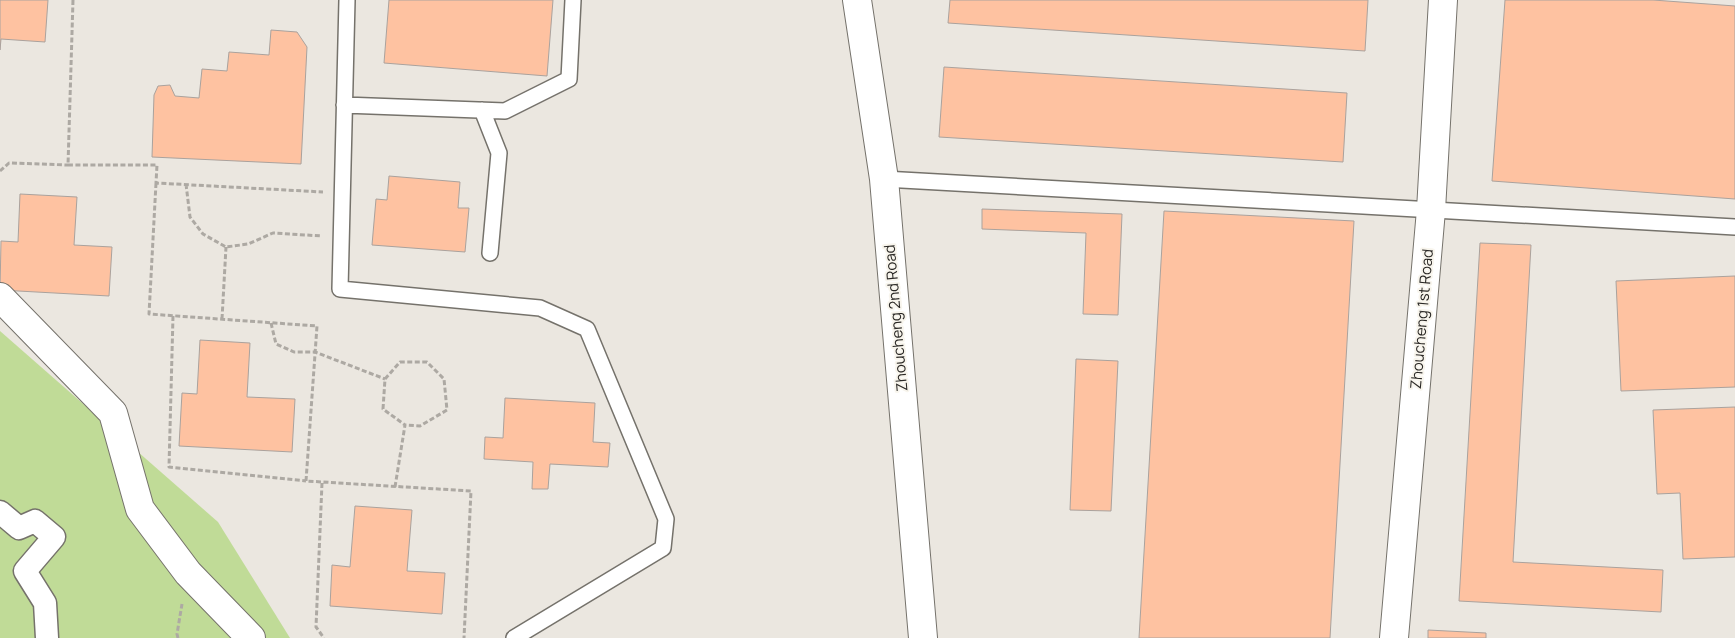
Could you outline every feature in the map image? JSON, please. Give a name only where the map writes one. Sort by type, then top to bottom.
[{"type":"street","name":"Zhoucheng 2nd Road","points":[[857,0],[884,179],[923,638]]},
{"type":"street","name":"Zhoucheng 1st Road","points":[[1394,638],[1431,210],[1443,0]]},
{"type":"street","points":[[0,297],[113,413],[140,509],[188,574],[251,638]]},
{"type":"street","points":[[0,512],[20,528],[35,521],[54,536],[26,571],[45,604],[47,638]]},
{"type":"lane","points":[[347,0],[340,289],[540,308],[587,329],[666,519],[663,548],[514,638]]},
{"type":"lane","points":[[344,105],[505,111],[569,78],[572,0]]},
{"type":"lane","points":[[482,110],[498,153],[490,253]]},
{"type":"lane","points":[[884,179],[1735,227]]},
{"type":"path","points":[[68,165],[73,0]]},
{"type":"path","points":[[0,171],[10,163],[157,165],[149,314],[317,326],[306,481]]},
{"type":"path","points":[[156,183],[342,194]]},
{"type":"path","points":[[186,184],[190,217],[203,234],[226,247],[248,244],[273,233],[340,237]]},
{"type":"path","points":[[222,319],[226,247]]},
{"type":"path","points":[[173,316],[169,467],[306,481],[470,491],[464,638]]},
{"type":"path","points":[[271,322],[276,344],[294,352],[315,352],[385,379]]},
{"type":"path","points":[[400,362],[427,362],[444,379],[447,410],[420,426],[405,425],[383,410],[385,379],[400,362]]},
{"type":"path","points":[[395,487],[405,425]]},
{"type":"path","points":[[322,482],[316,627],[324,638]]},
{"type":"green space","points":[[0,331],[218,522],[290,638],[0,638]]},
{"type":"building","points":[[0,0],[48,0],[45,42],[1,39],[0,50]]},
{"type":"building","points":[[389,0],[553,0],[547,76],[384,63]]},
{"type":"building","points":[[950,0],[1368,0],[1365,51],[948,23]]},
{"type":"building","points":[[1505,0],[1653,0],[1735,6],[1735,199],[1492,181]]},
{"type":"building","points":[[271,30],[297,32],[307,47],[301,164],[152,157],[154,95],[158,86],[170,85],[175,96],[199,98],[202,69],[227,71],[229,52],[269,55]]},
{"type":"building","points":[[944,67],[1347,93],[1343,162],[939,137]]},
{"type":"building","points":[[389,176],[460,182],[458,208],[469,208],[465,252],[372,245],[376,199],[387,200]]},
{"type":"building","points":[[20,194],[77,197],[74,245],[112,247],[109,296],[0,290],[1,241],[18,242]]},
{"type":"building","points":[[982,209],[1122,214],[1118,315],[1083,314],[1086,233],[982,229]]},
{"type":"building","points":[[1164,211],[1354,221],[1330,638],[1139,638]]},
{"type":"building","points":[[1480,243],[1531,245],[1513,562],[1663,570],[1661,612],[1459,601]]},
{"type":"building","points":[[1735,276],[1735,387],[1621,391],[1616,281]]},
{"type":"building","points":[[200,340],[250,343],[247,397],[295,399],[292,452],[179,446],[182,393],[197,394]]},
{"type":"building","points":[[1076,359],[1118,361],[1111,511],[1070,510]]},
{"type":"building","points":[[505,398],[595,403],[593,442],[610,443],[608,467],[550,464],[548,489],[532,489],[533,462],[484,459],[485,437],[503,438]]},
{"type":"building","points":[[1735,407],[1735,557],[1683,559],[1680,493],[1657,494],[1653,410]]},
{"type":"building","points":[[355,506],[412,510],[407,571],[445,573],[442,614],[330,606],[332,565],[350,567]]},
{"type":"building","points":[[1428,630],[1486,633],[1486,638],[1428,638]]}]
